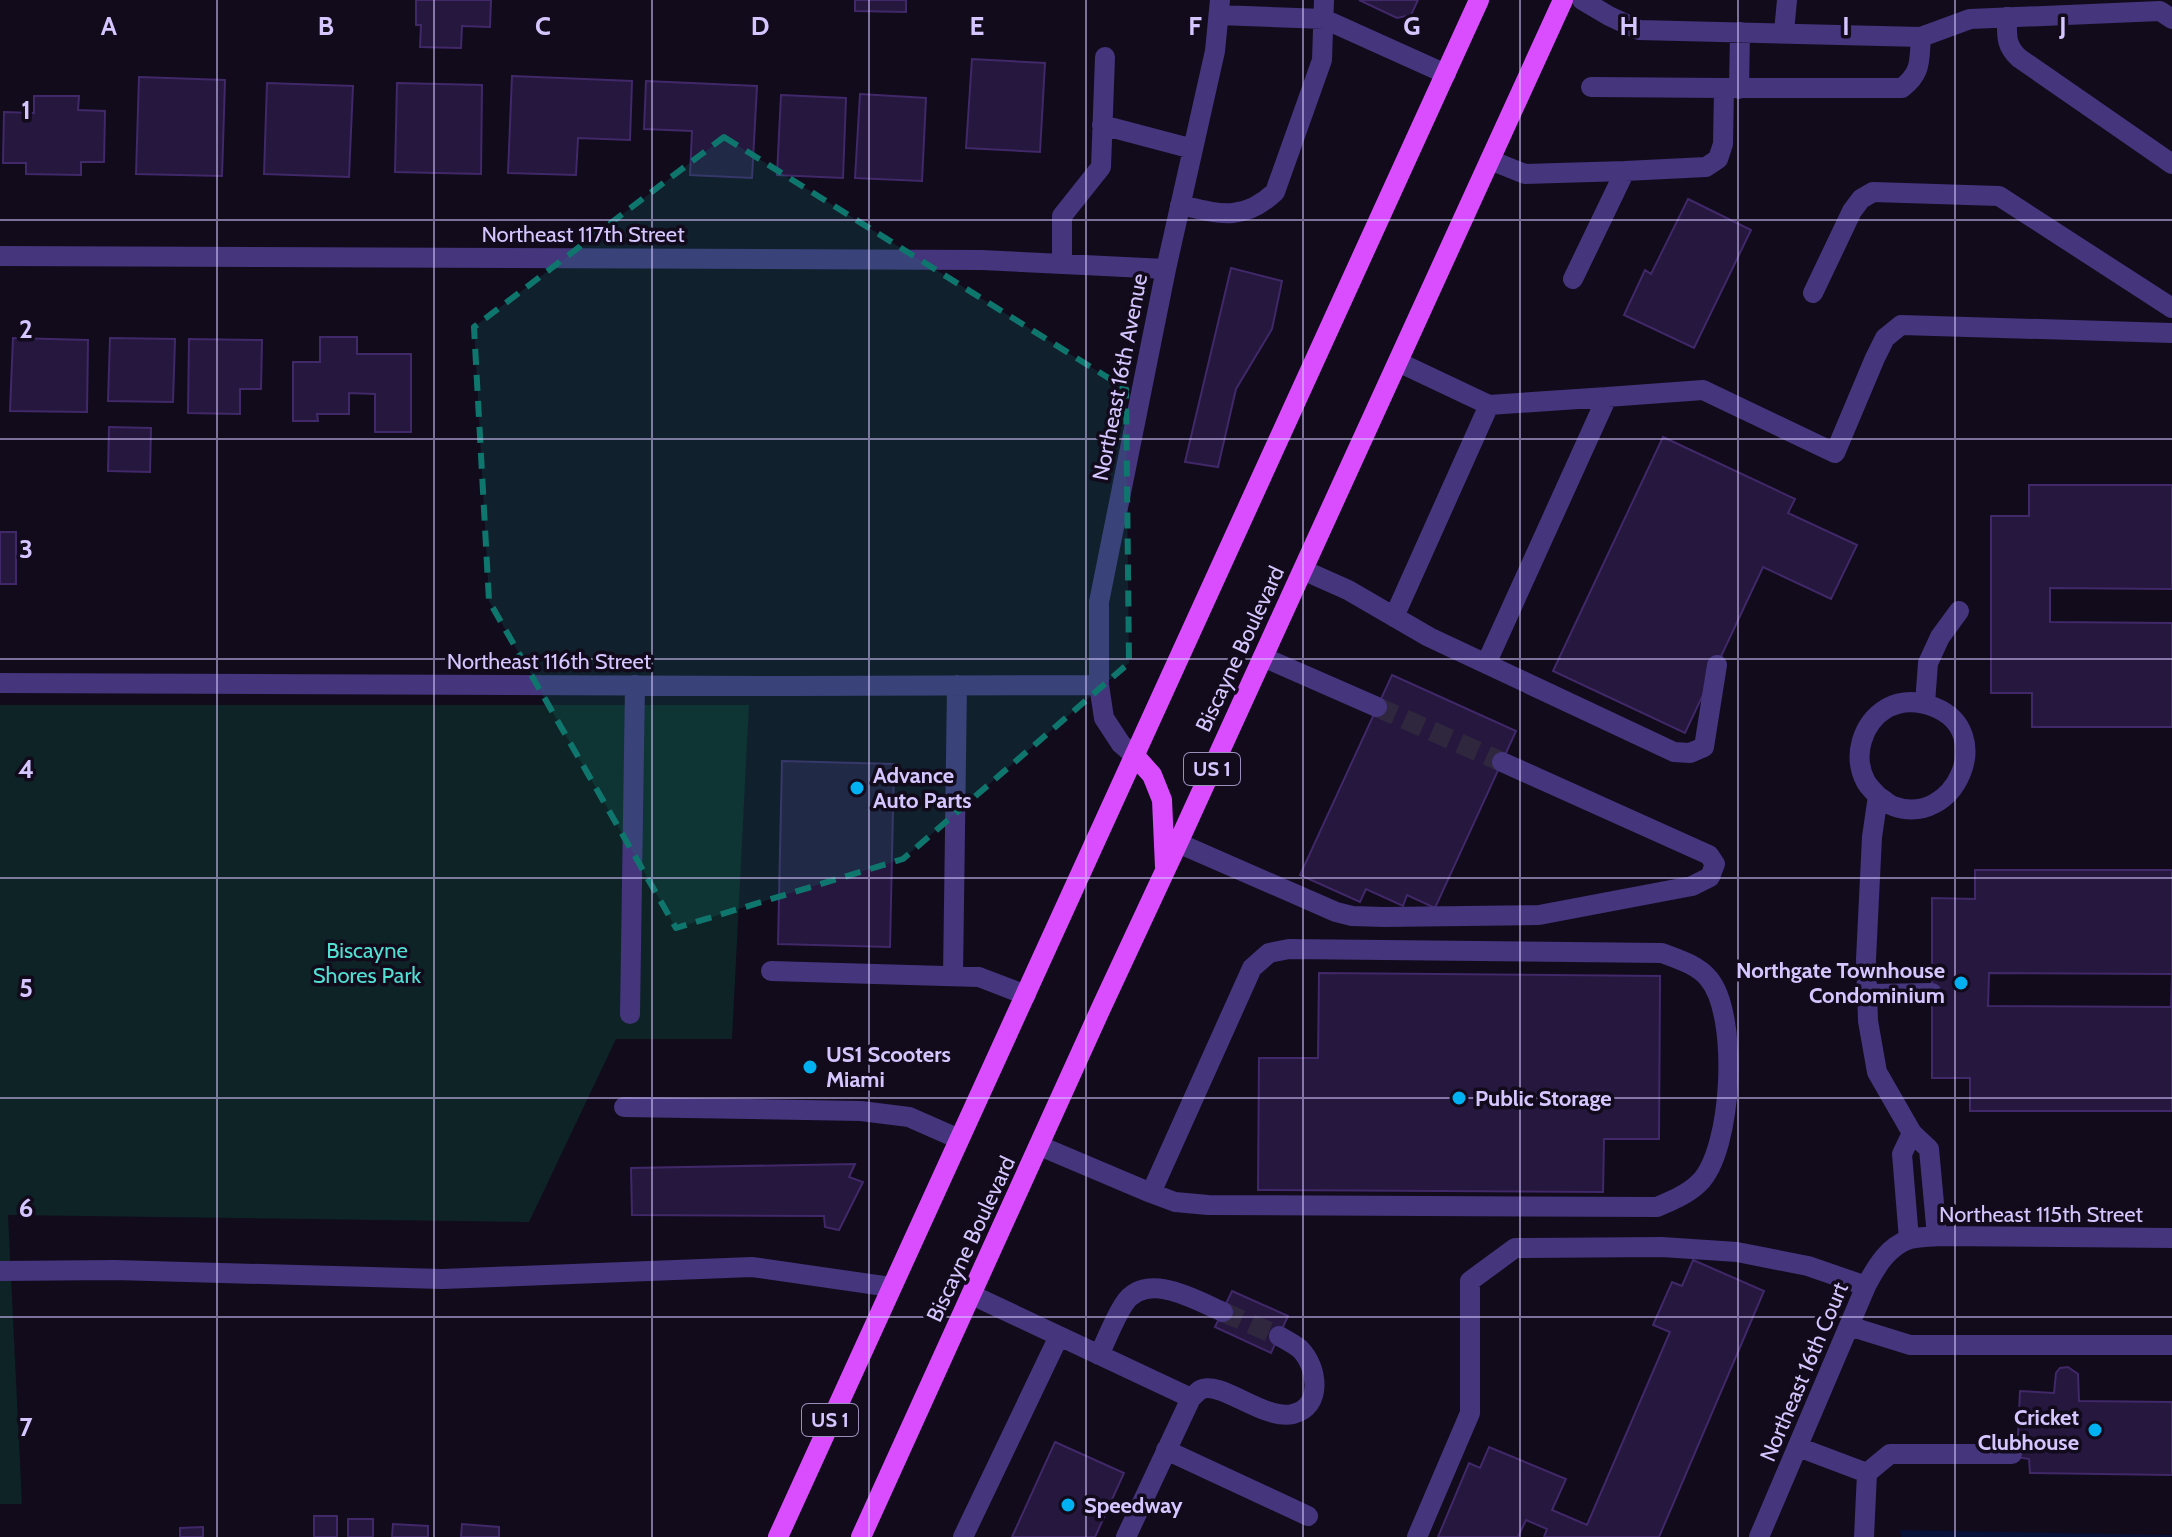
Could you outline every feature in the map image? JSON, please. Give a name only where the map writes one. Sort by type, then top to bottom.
[{"type":"main road","name":"US 1","points":[[778,1537],[1479,0]]},
{"type":"main road","name":"Biscayne Boulevard","points":[[861,1537],[1563,0]]},
{"type":"main road","points":[[1135,756],[1152,775],[1162,800],[1165,871]]},
{"type":"street","points":[[1582,0],[1639,30],[1921,37],[1970,19],[2160,11],[2172,19]]},
{"type":"street","points":[[1784,32],[1787,0]]},
{"type":"street","points":[[1970,19],[1979,0]]},
{"type":"street","points":[[1219,8],[1324,10],[1446,74]]},
{"type":"street","name":"Northeast 16th Avenue","points":[[1135,756],[1121,744],[1104,718],[1099,685],[1099,602],[1166,269],[1215,51],[1219,8]]},
{"type":"street","points":[[1180,205],[1232,214],[1249,211],[1275,192],[1322,60],[1324,10]]},
{"type":"street","points":[[2007,17],[2010,50],[2172,164]]},
{"type":"street","points":[[1490,160],[1525,174],[1706,167],[1718,159],[1723,144],[1740,32]]},
{"type":"street","points":[[1591,87],[1902,88],[1918,71],[1921,37]]},
{"type":"street","points":[[1062,264],[1062,216],[1101,167],[1105,57]]},
{"type":"street","points":[[1102,125],[1193,149]]},
{"type":"street","points":[[1573,279],[1625,171]]},
{"type":"street","points":[[1813,293],[1852,211],[1861,199],[1873,192],[1999,196],[2172,308]]},
{"type":"street","name":"Northeast 117th Street","points":[[0,256],[982,260],[1166,269]]},
{"type":"street","points":[[1398,362],[1489,405],[1703,390],[1835,453],[1885,338],[1901,325],[2172,333]]},
{"type":"street","points":[[1486,664],[1607,397]]},
{"type":"street","points":[[1394,617],[1489,405]]},
{"type":"street","points":[[1303,570],[1348,590],[1429,637],[1674,752],[1690,753],[1704,747],[1717,665]]},
{"type":"street","points":[[1925,703],[1928,663],[1940,637],[1959,611]]},
{"type":"street","points":[[1263,657],[1377,707]]},
{"type":"street","name":"Northeast 116th Street","points":[[0,683],[1099,685]]},
{"type":"street","points":[[630,1014],[635,685]]},
{"type":"street","points":[[953,976],[957,685]]},
{"type":"street","points":[[1907,702],[1925,703],[1941,709],[1955,721],[1964,736],[1967,754],[1954,788],[1929,807],[1911,809],[1893,806],[1878,796],[1867,783],[1860,767],[1859,748],[1864,732],[1875,717],[1889,707],[1907,702]]},
{"type":"street","points":[[1178,843],[1336,912],[1352,916],[1539,915],[1692,886],[1710,877],[1715,864],[1709,855],[1502,762]]},
{"type":"street","points":[[1878,796],[1872,837],[1866,959],[1868,1021],[1877,1072],[1912,1133],[1929,1149],[1937,1236]]},
{"type":"street","points":[[1040,1146],[1151,1193],[1175,1202],[1208,1205],[1657,1207],[1700,1183],[1715,1160],[1727,1101],[1727,1023],[1720,995],[1708,977],[1688,962],[1662,953],[1289,949],[1269,953],[1252,968],[1151,1193]]},
{"type":"street","points":[[771,971],[979,977],[1026,995]]},
{"type":"street","points":[[1867,994],[1932,993]]},
{"type":"street","points":[[624,1107],[861,1111],[909,1117],[959,1139]]},
{"type":"street","points":[[1909,1239],[1902,1154],[1912,1133]]},
{"type":"street","name":"Northeast 115th Street","points":[[1909,1239],[1937,1236],[2172,1238]]},
{"type":"street","name":"Northeast 16th Court","points":[[1759,1537],[1866,1286],[1878,1263],[1909,1239]]},
{"type":"street","points":[[1417,1537],[1470,1413],[1470,1281],[1515,1248],[1662,1247],[1737,1252],[1808,1266],[1866,1286]]},
{"type":"street","points":[[0,1271],[115,1270],[442,1279],[752,1267],[891,1287]]},
{"type":"street","points":[[1099,1355],[1125,1302],[1134,1293],[1145,1289],[1163,1288],[1223,1312]]},
{"type":"street","points":[[972,1295],[1191,1398]]},
{"type":"street","points":[[1849,1326],[1910,1345],[2172,1345]]},
{"type":"street","points":[[963,1537],[1059,1336]]},
{"type":"street","points":[[1126,1537],[1191,1398],[1201,1390],[1213,1388],[1282,1416],[1307,1408],[1315,1385],[1312,1368],[1301,1350],[1279,1336]]},
{"type":"street","points":[[1798,1447],[1867,1473]]},
{"type":"street","points":[[1166,1450],[1308,1516]]},
{"type":"street","points":[[1864,1537],[1867,1473],[1890,1454],[2012,1454]]},
{"type":"highlighted area","points":[[724,137],[1126,389],[1129,663],[903,859],[676,928],[489,601],[474,327]]},
{"type":"green space","name":"Biscayne Shores Park","points":[[0,705],[749,705],[732,1039],[616,1039],[529,1222],[8,1215],[22,1504],[0,1504]]},
{"type":"shaded area","points":[[1900,1530],[2172,1535],[2172,1537],[1901,1537]]},
{"type":"building","points":[[416,0],[491,0],[490,27],[462,26],[461,48],[420,47],[421,25],[416,25]]},
{"type":"building","points":[[855,0],[906,0],[906,12],[855,11]]},
{"type":"building","points":[[1359,0],[1418,0],[1411,15],[1397,18]]},
{"type":"building","points":[[972,59],[1045,63],[1040,152],[966,148]]},
{"type":"building","points":[[512,76],[632,81],[630,140],[578,138],[576,175],[508,173]]},
{"type":"building","points":[[139,77],[225,80],[222,176],[136,174]]},
{"type":"building","points":[[646,81],[757,86],[752,178],[690,175],[692,131],[644,129]]},
{"type":"building","points":[[267,83],[353,86],[349,177],[264,174]]},
{"type":"building","points":[[397,83],[482,85],[481,174],[395,172]]},
{"type":"building","points":[[860,94],[926,98],[922,181],[855,178]]},
{"type":"building","points":[[781,95],[846,98],[843,178],[777,175]]},
{"type":"building","points":[[34,96],[79,96],[78,110],[105,111],[104,162],[81,162],[81,175],[26,174],[26,163],[3,163],[4,112],[34,113]]},
{"type":"building","points":[[1688,199],[1751,230],[1694,348],[1624,315],[1645,270],[1651,274]]},
{"type":"building","points":[[1231,268],[1282,281],[1272,329],[1236,389],[1218,467],[1185,462]]},
{"type":"building","points":[[320,337],[357,337],[357,354],[411,354],[411,432],[375,432],[375,394],[349,393],[349,414],[317,414],[318,421],[293,421],[293,362],[320,362]]},
{"type":"building","points":[[13,338],[88,340],[87,412],[10,411]]},
{"type":"building","points":[[110,338],[175,339],[173,402],[108,401]]},
{"type":"building","points":[[189,339],[262,340],[261,389],[240,389],[240,414],[188,413]]},
{"type":"building","points":[[109,427],[151,428],[150,472],[108,471]]},
{"type":"building","points":[[1663,437],[1795,499],[1788,513],[1857,545],[1831,599],[1763,567],[1685,733],[1553,671]]},
{"type":"building","points":[[2029,485],[2172,485],[2172,589],[2050,588],[2050,622],[2172,623],[2172,727],[2032,727],[2032,693],[1991,693],[1991,516],[2029,516]]},
{"type":"building","points":[[0,532],[16,532],[16,584],[0,584]]},
{"type":"building","points":[[1392,675],[1516,731],[1435,908],[1407,895],[1403,906],[1366,889],[1360,902],[1300,875]]},
{"type":"building","points":[[782,761],[894,764],[890,947],[778,944]]},
{"type":"building","name":"Northgate Townhouse Condominium","points":[[1975,870],[2172,870],[2172,974],[2172,1111],[1970,1111],[1970,1078],[1932,1078],[1932,898],[1975,899]],"holes":[[[1989,973],[2172,974],[2171,1007],[1988,1006]]]},
{"type":"building","name":"Public Storage","points":[[1319,973],[1660,976],[1659,1139],[1604,1139],[1603,1192],[1258,1190],[1259,1058],[1318,1058]]},
{"type":"building","points":[[855,1164],[849,1177],[863,1182],[839,1230],[825,1227],[824,1216],[632,1215],[631,1168]]},
{"type":"building","points":[[1693,1260],[1764,1291],[1659,1537],[1544,1537],[1547,1529],[1526,1520],[1518,1537],[1438,1537],[1469,1463],[1480,1468],[1489,1447],[1566,1479],[1552,1510],[1587,1525],[1670,1332],[1653,1325],[1672,1282],[1682,1286]]},
{"type":"building","points":[[1232,1291],[1288,1316],[1271,1353],[1215,1327]]},
{"type":"building","name":"Cricket Clubhouse","points":[[2068,1367],[2078,1374],[2079,1401],[2172,1402],[2172,1475],[2030,1473],[2029,1459],[2017,1457],[2020,1391],[2054,1393],[2056,1373],[2060,1368]]},
{"type":"building","name":"Speedway","points":[[1055,1442],[1124,1473],[1095,1537],[1012,1537]]},
{"type":"building","points":[[314,1516],[337,1516],[337,1537],[314,1537]]},
{"type":"building","points":[[348,1519],[373,1519],[373,1537],[348,1537]]},
{"type":"building","points":[[393,1524],[428,1526],[428,1537],[392,1537]]},
{"type":"building","points":[[462,1524],[499,1527],[499,1537],[461,1537]]},
{"type":"building","points":[[203,1527],[203,1537],[180,1537],[180,1528]]},
{"type":"tunnel","points":[[1377,707],[1502,762]]},
{"type":"tunnel","points":[[1223,1312],[1279,1336]]},
{"type":"place","name":"Advance Auto Parts","points":[[857,788]]},
{"type":"place","name":"Northgate Townhouse Condominium","points":[[1961,983]]},
{"type":"place","name":"US1 Scooters Miami","points":[[810,1067]]},
{"type":"place","name":"Public Storage","points":[[1459,1098]]},
{"type":"place","name":"Cricket Clubhouse","points":[[2095,1430]]},
{"type":"place","name":"Speedway","points":[[1068,1505]]}]
